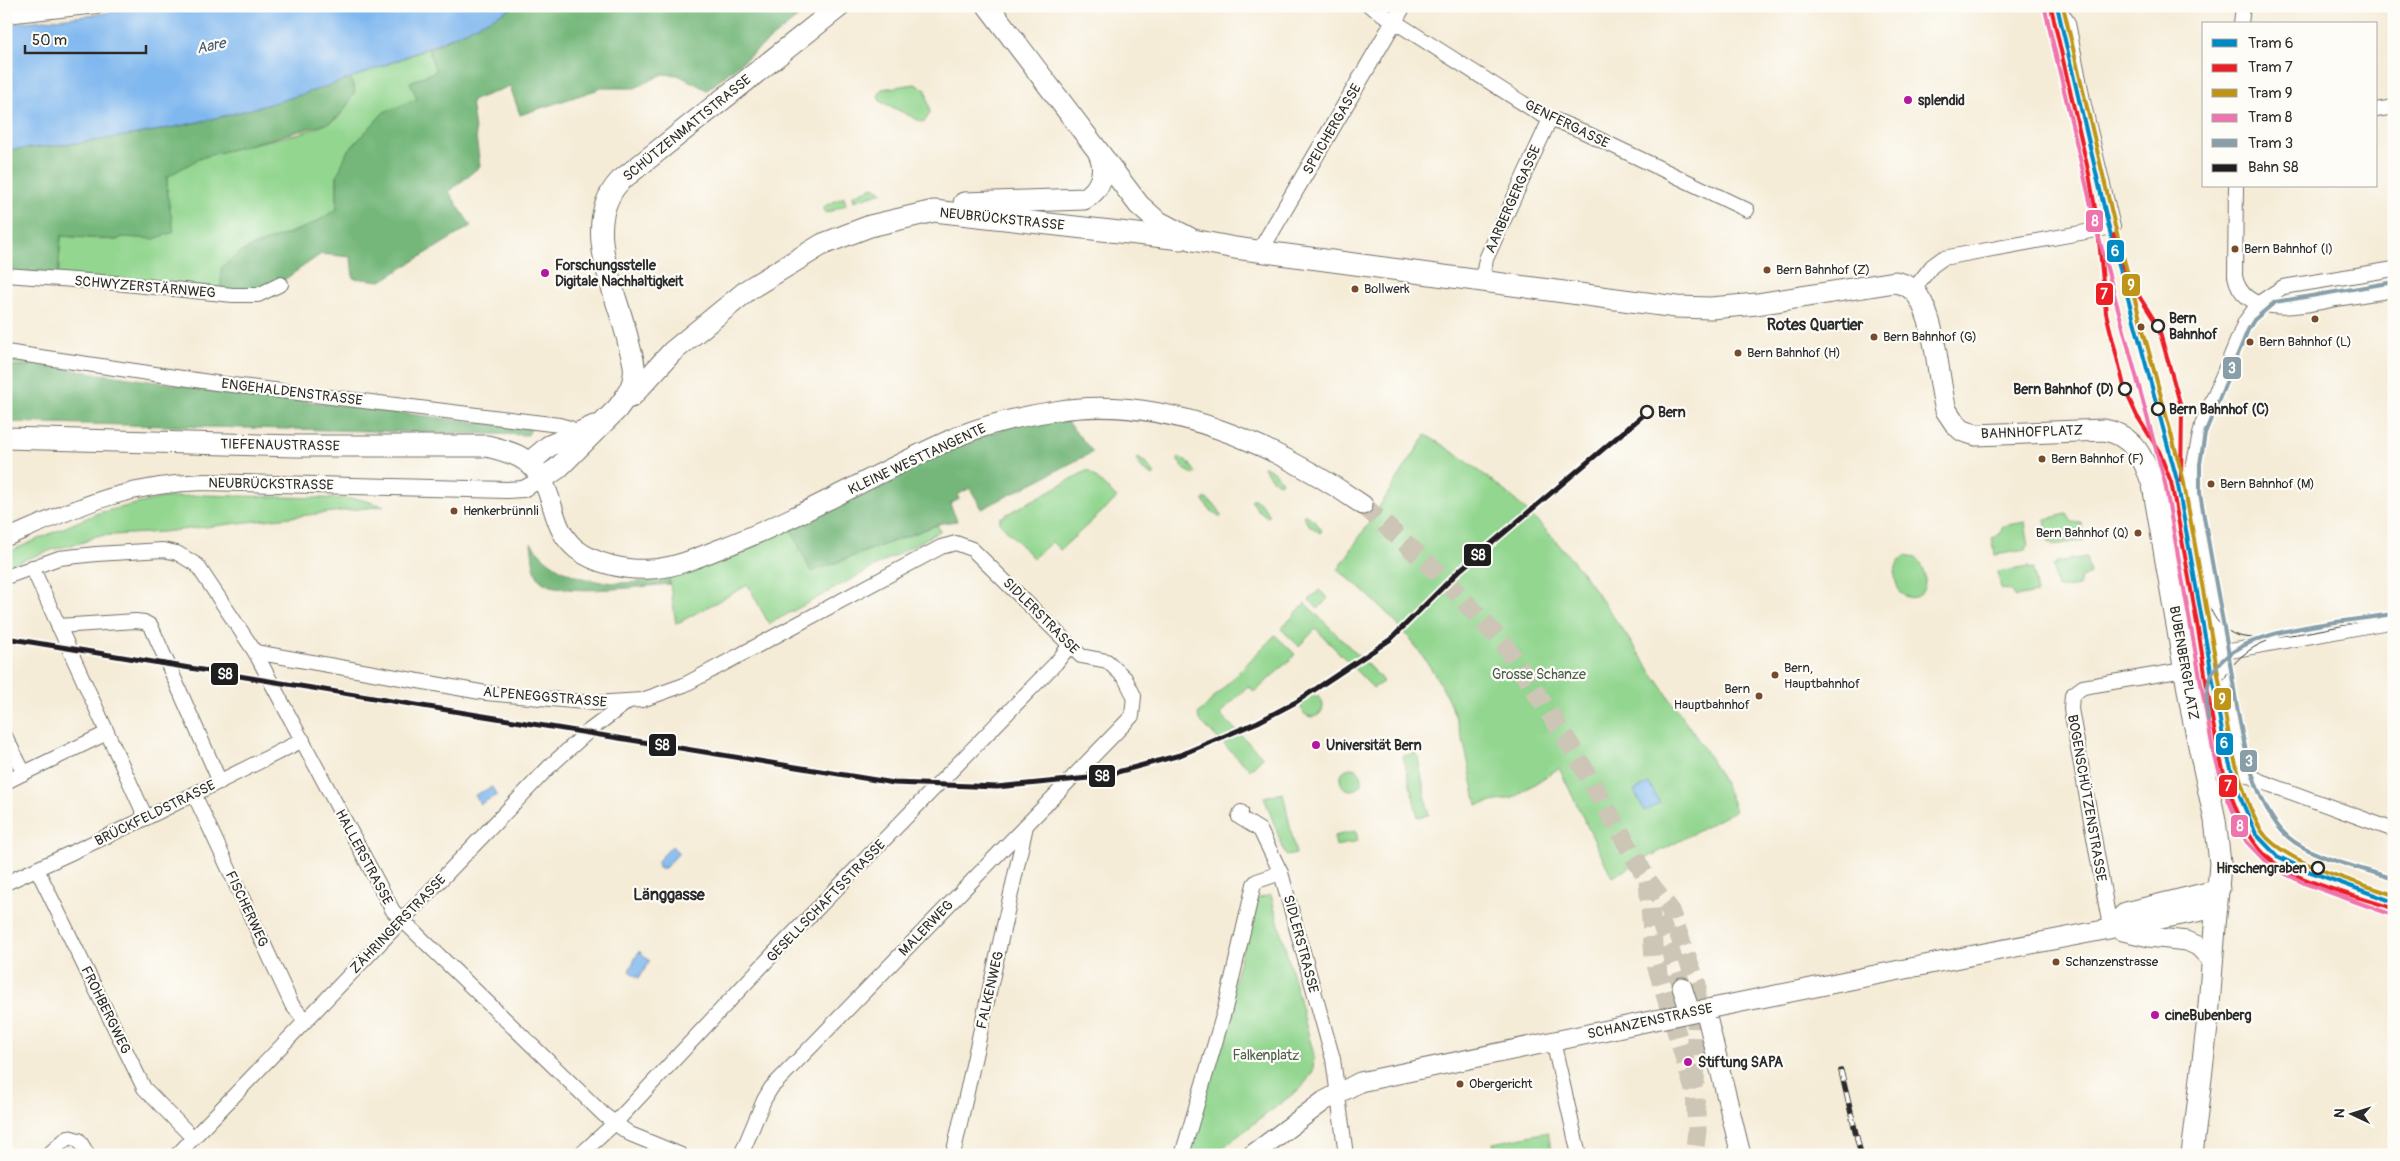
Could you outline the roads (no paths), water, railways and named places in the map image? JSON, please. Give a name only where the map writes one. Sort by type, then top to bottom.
[{"type":"main road","name":"SCHÜTZENMATTSTRASSE","points":[[536,471],[558,468],[579,438],[610,415],[624,399],[634,375],[631,353],[602,242],[603,213],[615,188],[713,106],[840,6]]},
{"type":"main road","points":[[988,6],[1130,194],[1157,221],[1192,240],[1260,251],[1658,305],[1711,308],[1757,304],[1885,282],[1899,282],[1914,290]]},
{"type":"main road","points":[[934,211],[958,204],[1084,199],[1098,187],[1103,171],[1100,155],[1094,144]]},
{"type":"main road","name":"NEUBRÜCKSTRASSE","points":[[610,415],[628,400],[672,352],[749,289],[822,244],[870,226],[934,211],[1192,240]]},
{"type":"main road","name":"BAHNHOFPLATZ","points":[[1914,290],[1923,305],[1928,321],[1946,410],[1950,419],[1960,429],[1980,435],[2104,430],[2122,436],[2131,443]]},
{"type":"main road","name":"NEUBRÜCKSTRASSE","points":[[631,353],[654,358],[672,352]]},
{"type":"main road","name":"KLEINE WESTTANGENTE","points":[[536,471],[548,490],[561,533],[578,551],[611,564],[652,569],[690,560],[766,530],[917,456],[982,427],[1056,410],[1111,408],[1166,413],[1196,422],[1288,458],[1363,505]]},
{"type":"main road","name":"TIEFENAUSTRASSE","points":[[6,438],[296,446],[487,446],[509,452],[536,471]]},
{"type":"main road","name":"BUBENBERGPLATZ","points":[[2131,443],[2143,460],[2152,485],[2184,670],[2214,820],[2220,863],[2213,961],[2192,1155]]},
{"type":"main road","name":"SCHANZENSTRASSE","points":[[2110,927],[2126,912],[2219,898]]},
{"type":"main road","name":"SCHANZENSTRASSE","points":[[1339,1092],[1360,1082],[1376,1078],[2110,927],[2149,937],[2187,941],[2198,946],[2213,961]]},
{"type":"main road","points":[[1682,987],[1702,1010],[1741,1155]]},
{"type":"main road","points":[[1261,1151],[1339,1092]]},
{"type":"street","points":[[6,16],[97,6]]},
{"type":"street","name":"GENFERGASSE","points":[[1370,6],[1550,119],[1582,131],[1747,210]]},
{"type":"street","name":"SPEICHERGASSE","points":[[1260,251],[1402,6]]},
{"type":"street","points":[[1914,290],[1932,266],[1943,258],[2113,227],[2088,124],[2068,23],[2058,6]]},
{"type":"street","points":[[2068,23],[2071,6]]},
{"type":"street","points":[[2241,22],[2242,6]]},
{"type":"street","points":[[2378,110],[2394,107]]},
{"type":"street","name":"AARBERGERGASSE","points":[[1482,281],[1486,259],[1550,119]]},
{"type":"street","points":[[2236,188],[2235,279],[2244,293],[2259,303],[2290,307],[2394,290]]},
{"type":"street","points":[[2394,269],[2283,287],[2259,303],[2245,322],[2205,415],[2190,482],[2240,770],[2260,781],[2394,830]]},
{"type":"street","name":"SCHWYZERSTÄRNWEG","points":[[6,275],[115,282],[233,295],[258,295],[281,284]]},
{"type":"street","name":"ENGEHALDENSTRASSE","points":[[6,352],[216,383],[555,424],[570,428],[579,438]]},
{"type":"street","name":"NEUBRÜCKSTRASSE","points":[[6,538],[94,500],[134,489],[164,484],[214,482],[507,490],[523,488],[536,471]]},
{"type":"street","name":"SIDLERSTRASSE","points":[[950,544],[965,545],[972,549],[1085,658],[1107,661],[1125,678],[1134,696],[1132,716]]},
{"type":"street","name":"ALPENEGGSTRASSE","points":[[255,652],[506,696],[594,703],[626,702],[653,697],[684,685],[950,544]]},
{"type":"street","name":"HALLERSTRASSE","points":[[6,577],[59,558],[96,554],[163,550],[177,553],[191,560],[206,576],[255,652],[393,912],[615,1123],[630,1134],[681,1155]]},
{"type":"street","points":[[32,567],[146,818]]},
{"type":"street","points":[[58,626],[136,621],[144,622],[151,626],[220,782]]},
{"type":"street","points":[[2219,653],[2394,621]]},
{"type":"street","name":"GESELLSCHAFTSSTRASSE","points":[[580,1155],[615,1123],[775,952],[1043,677],[1070,645]]},
{"type":"street","name":"BOGENSCHÜTZENSTRASSE","points":[[2110,927],[2071,709],[2072,695],[2083,687],[2184,670]]},
{"type":"street","name":"ZÄHRINGERSTRASSE","points":[[176,1155],[556,760],[626,702]]},
{"type":"street","name":"MALERWEG","points":[[741,1155],[768,1092],[1132,716]]},
{"type":"street","points":[[6,782],[107,733]]},
{"type":"street","points":[[6,738],[24,773]]},
{"type":"street","name":"BRÜCKFELDSTRASSE","points":[[6,883],[146,818],[303,740]]},
{"type":"street","name":"FISCHERWEG","points":[[194,794],[292,1005],[305,1020]]},
{"type":"street","name":"SIDLERSTRASSE","points":[[1241,812],[1239,816],[1260,830],[1281,873],[1331,1053],[1339,1092],[1346,1155]]},
{"type":"street","name":"FALKENWEG","points":[[953,1155],[1026,826]]},
{"type":"street","name":"FROHBERGWEG","points":[[37,869],[144,1088],[193,1138]]},
{"type":"street","points":[[1182,1155],[1225,1009],[1254,884],[1257,880],[1281,873]]},
{"type":"street","points":[[1553,1042],[1578,1155]]},
{"type":"street","points":[[48,1155],[68,1137],[79,1140],[88,1155]]},
{"type":"water","name":"Aare","points":[[141,6],[516,6],[455,36],[393,62],[331,85],[268,104],[205,120],[140,133],[74,143],[6,150],[6,24],[94,15]]},
{"type":"water","points":[[1649,783],[1660,803],[1645,811],[1634,791]]},
{"type":"water","points":[[492,787],[497,795],[480,804],[475,795]]},
{"type":"water","points":[[672,846],[679,853],[665,868],[660,868],[657,862]]},
{"type":"water","points":[[639,951],[650,961],[639,978],[629,971]]},
{"type":"tunnel","points":[[1363,505],[1437,572],[1504,644],[1569,743],[1648,881],[1669,908],[1697,984],[1695,1093]]},
{"type":"tunnel","points":[[1648,881],[1654,958],[1695,1093],[1697,1131],[1694,1155]]},
{"type":"tunnel","points":[[1660,919],[1682,987]]},
{"type":"tram line","name":"6","points":[[2057,6],[2109,228],[2177,480],[2225,748],[2238,792],[2256,834],[2277,856],[2308,871],[2394,902]]},
{"type":"tram line","name":"9","points":[[2063,6],[2115,226],[2183,478],[2231,747],[2247,800],[2261,830],[2271,842],[2285,852],[2322,870],[2394,895]]},
{"type":"tram line","name":"7","points":[[2051,7],[2089,174],[2097,219],[2106,313],[2125,390],[2137,416],[2159,451],[2171,482],[2199,635],[2212,721],[2227,782],[2237,811],[2250,836],[2266,856],[2277,865],[2308,880],[2392,908]]},
{"type":"tram line","name":"8","points":[[2045,9],[2097,231],[2165,483],[2213,750],[2227,797],[2246,841],[2270,866],[2304,883],[2390,914]]},
{"type":"tram line","name":"7","points":[[2114,235],[2127,277],[2158,326],[2182,410],[2181,481]]},
{"type":"tram line","name":"3","points":[[2394,282],[2275,302],[2254,320],[2248,330],[2205,433],[2200,464],[2200,493],[2238,715],[2244,744],[2261,797],[2273,819],[2288,837],[2298,844],[2338,862],[2394,879]]},
{"type":"tram line","points":[[2204,590],[2208,604],[2218,622],[2229,632],[2249,638],[2289,635],[2394,615]]},
{"type":"tram line","name":"3","points":[[2208,720],[2207,690],[2212,674],[2225,658],[2243,646],[2267,636],[2293,629],[2392,614]]},
{"type":"tram line","points":[[2224,680],[2236,661],[2254,647],[2267,641]]},
{"type":"railway","points":[[1841,1071],[1861,1155]]},
{"type":"rail line","name":"S8","points":[[6,638],[894,783],[997,787],[1099,777],[1180,755],[1258,722],[1296,702],[1391,639],[1460,570],[1647,412]]},
{"type":"place","name":"splendid","points":[[1908,100]]},
{"type":"place","name":"Bern Bahnhof (I)","points":[[2235,249]]},
{"type":"place","name":"Bern Bahnhof (Z)","points":[[1767,270]]},
{"type":"place","name":"Forschungsstelle Digitale Nachhaltigkeit","points":[[545,273]]},
{"type":"place","name":"Bollwerk","points":[[1355,289]]},
{"type":"place","name":"Bern Bahnhof","points":[[2158,326]]},
{"type":"place","name":"Bern Bahnhof (G)","points":[[1874,337]]},
{"type":"place","name":"Bern Bahnhof (L)","points":[[2250,342]]},
{"type":"place","name":"Bern Bahnhof (H)","points":[[1738,353]]},
{"type":"place","name":"Bern Bahnhof (D)","points":[[2125,389]]},
{"type":"place","name":"Bern Bahnhof (C)","points":[[2158,409]]},
{"type":"place","name":"Bern","points":[[1647,412]]},
{"type":"place","name":"Bern Bahnhof (F)","points":[[2042,459]]},
{"type":"place","name":"Bern Bahnhof (M)","points":[[2211,484]]},
{"type":"place","name":"Henkerbrünnli","points":[[454,511]]},
{"type":"place","name":"Bern Bahnhof (Q)","points":[[2138,533]]},
{"type":"place","name":"Bern, Hauptbahnhof","points":[[1775,675]]},
{"type":"place","name":"Bern Hauptbahnhof","points":[[1759,696]]},
{"type":"place","name":"Universität Bern","points":[[1316,745]]},
{"type":"place","name":"Hirschengraben","points":[[2318,868]]},
{"type":"place","name":"Schanzenstrasse","points":[[2056,962]]},
{"type":"place","name":"cineBubenberg","points":[[2155,1015]]},
{"type":"place","name":"Stiftung SAPA","points":[[1688,1062]]},
{"type":"place","name":"Obergericht","points":[[1460,1084]]},
{"type":"district","name":"Rotes Quartier","points":[[1815,325]]},
{"type":"district","name":"Länggasse","points":[[669,895]]},
{"type":"park label","name":"Grosse Schanze","points":[[1539,674]]},
{"type":"park label","name":"Falkenplatz","points":[[1266,1055]]}]
